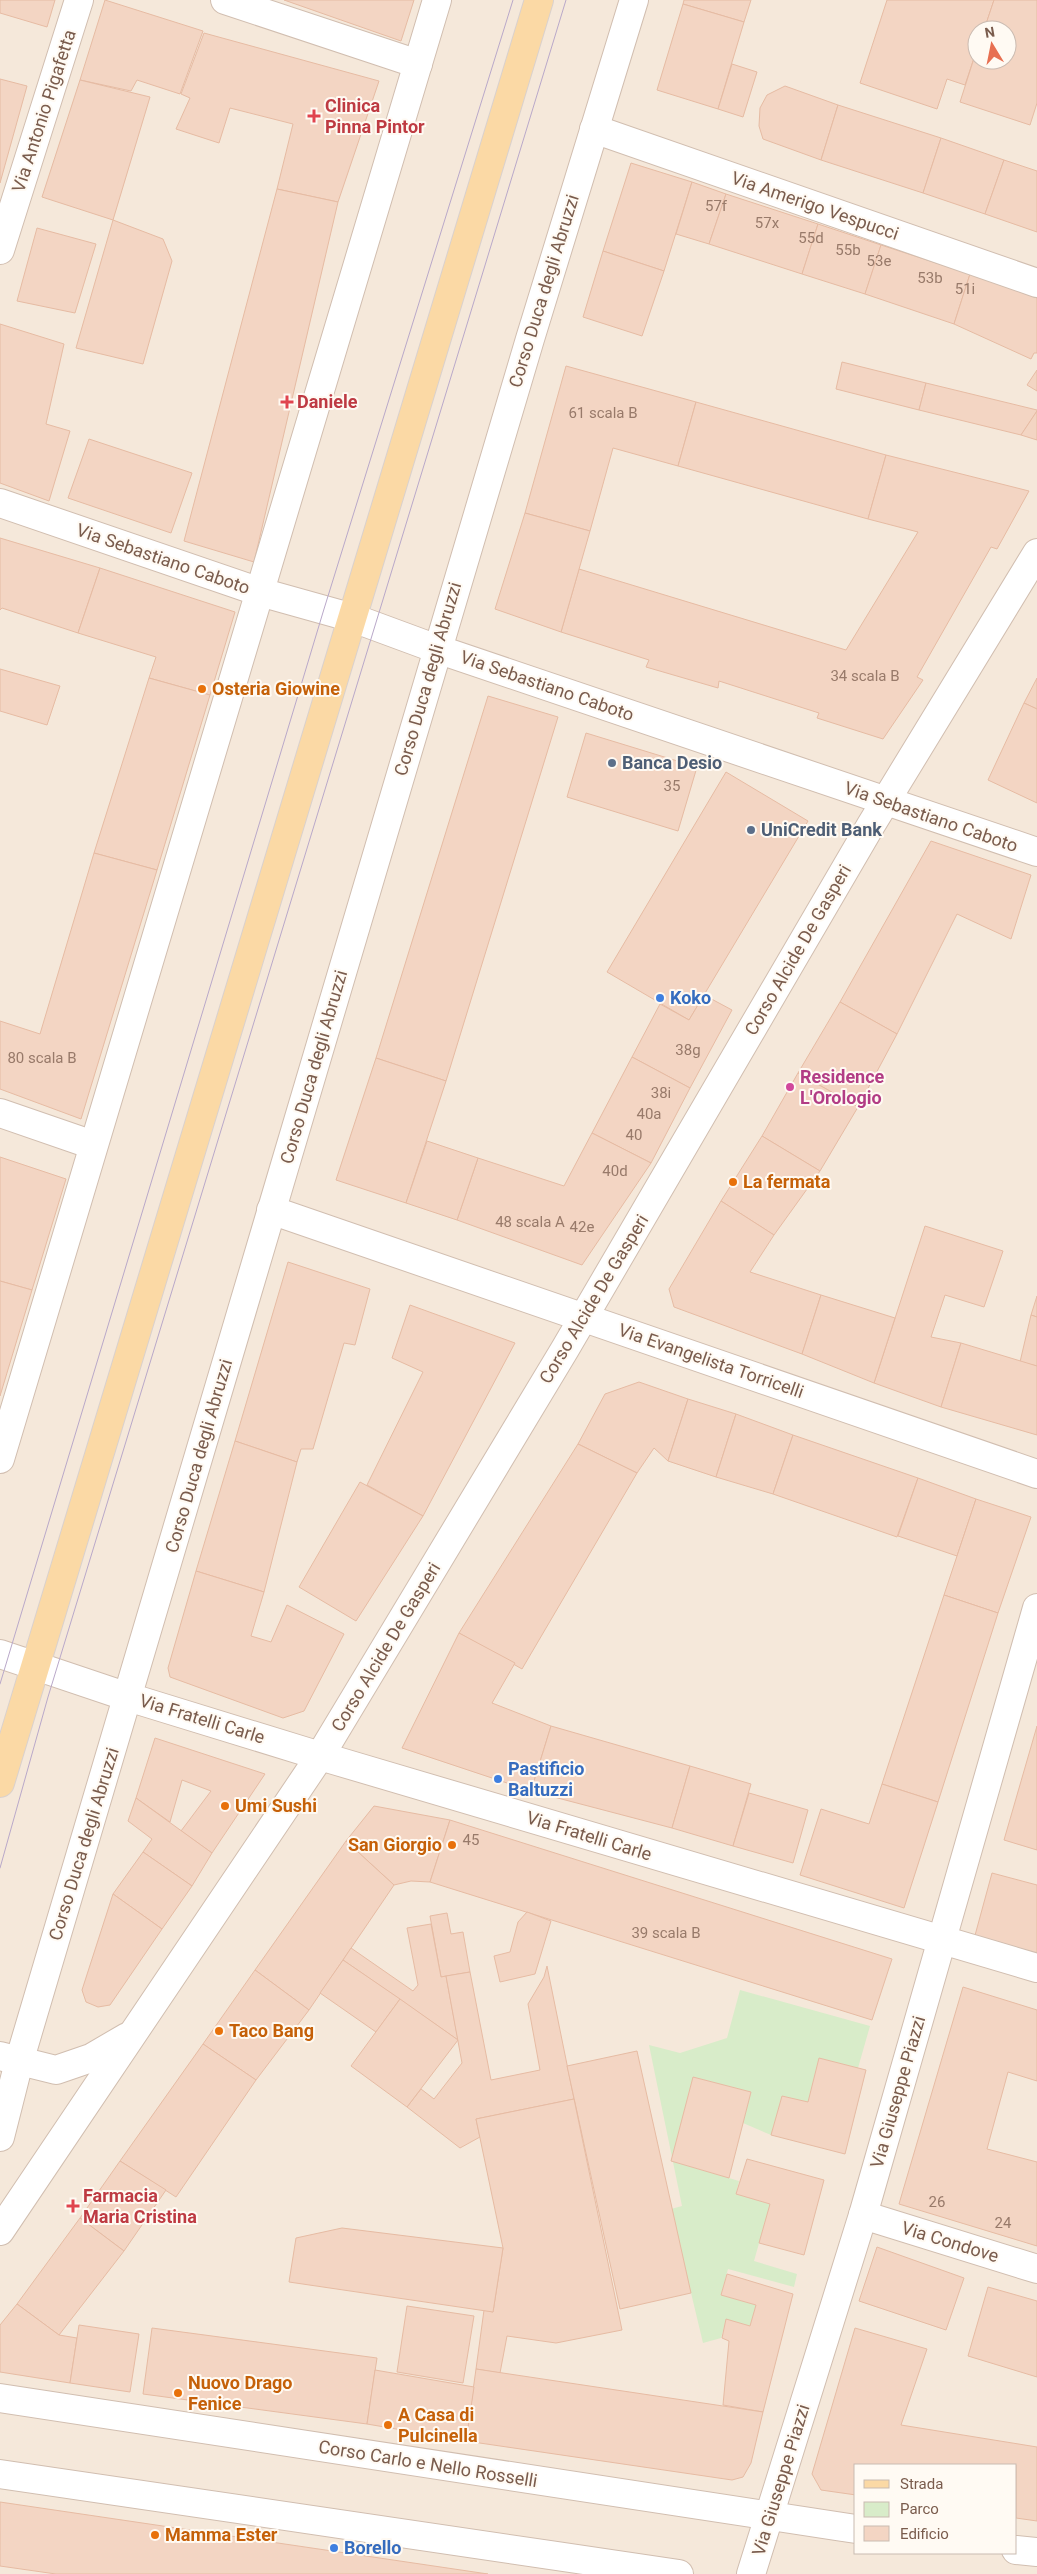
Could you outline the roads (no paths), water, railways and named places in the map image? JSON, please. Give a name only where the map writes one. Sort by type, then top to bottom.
[{"type":"main road","points":[[0,1783],[34,1665],[539,0]]},
{"type":"street","name":"Via Antonio Pigafetta","points":[[0,250],[80,0]]},
{"type":"street","points":[[225,0],[418,64]]},
{"type":"street","points":[[0,1460],[437,0]]},
{"type":"street","name":"Corso Duca degli Abruzzi","points":[[0,2137],[9,2059],[128,1697],[437,649],[634,0]]},
{"type":"street","name":"Via Amerigo Vespucci","points":[[594,129],[1037,283]]},
{"type":"street","name":"Via Sebastiano Caboto","points":[[0,503],[260,592],[353,618],[437,649],[1037,852]]},
{"type":"street","name":"Corso Alcide De Gasperi","points":[[0,2231],[320,1756],[583,1317],[886,801],[1037,553]]},
{"type":"street","points":[[0,1113],[93,1145]]},
{"type":"street","name":"Via Evangelista Torricelli","points":[[271,1210],[1037,1474]]},
{"type":"street","name":"Via Giuseppe Piazzi","points":[[751,2574],[862,2215],[1037,1608]]},
{"type":"street","name":"Via Fratelli Carle","points":[[0,1654],[128,1697],[320,1756],[1037,1968]]},
{"type":"street","name":"Corso Alcide De Gasperi","points":[[9,2059],[56,2070],[91,2058],[132,2034]]},
{"type":"street","name":"Via Condove","points":[[862,2215],[1037,2269]]},
{"type":"street","name":"Corso Carlo e Nello Rosselli","points":[[0,2398],[854,2529]]},
{"type":"street","points":[[0,2474],[679,2574]]},
{"type":"street","points":[[1017,2550],[1037,2552]]},
{"type":"tram line","points":[[0,1684],[324,609],[513,0]]},
{"type":"tram line","points":[[0,1868],[48,1697],[566,0]]},
{"type":"place","name":"Clinica Pinna Pintor","points":[[314,116]]},
{"type":"place","name":"Daniele","points":[[287,402]]},
{"type":"place","name":"Osteria Giowine","points":[[202,689]]},
{"type":"place","name":"Banca Desio","points":[[612,763]]},
{"type":"place","name":"UniCredit Bank","points":[[751,830]]},
{"type":"place","name":"Koko","points":[[660,998]]},
{"type":"place","name":"Residence L'Orologio","points":[[790,1087]]},
{"type":"place","name":"La fermata","points":[[733,1182]]},
{"type":"place","name":"Pastificio Baltuzzi","points":[[498,1779]]},
{"type":"place","name":"Umi Sushi","points":[[225,1806]]},
{"type":"place","name":"San Giorgio","points":[[452,1845]]},
{"type":"place","name":"Taco Bang","points":[[219,2031]]},
{"type":"place","name":"Farmacia Maria Cristina","points":[[73,2206]]},
{"type":"place","name":"Nuovo Drago Fenice","points":[[178,2393]]},
{"type":"place","name":"A Casa di Pulcinella","points":[[388,2425]]},
{"type":"place","name":"Mamma Ester","points":[[155,2535]]},
{"type":"place","name":"Borello","points":[[334,2548]]}]
